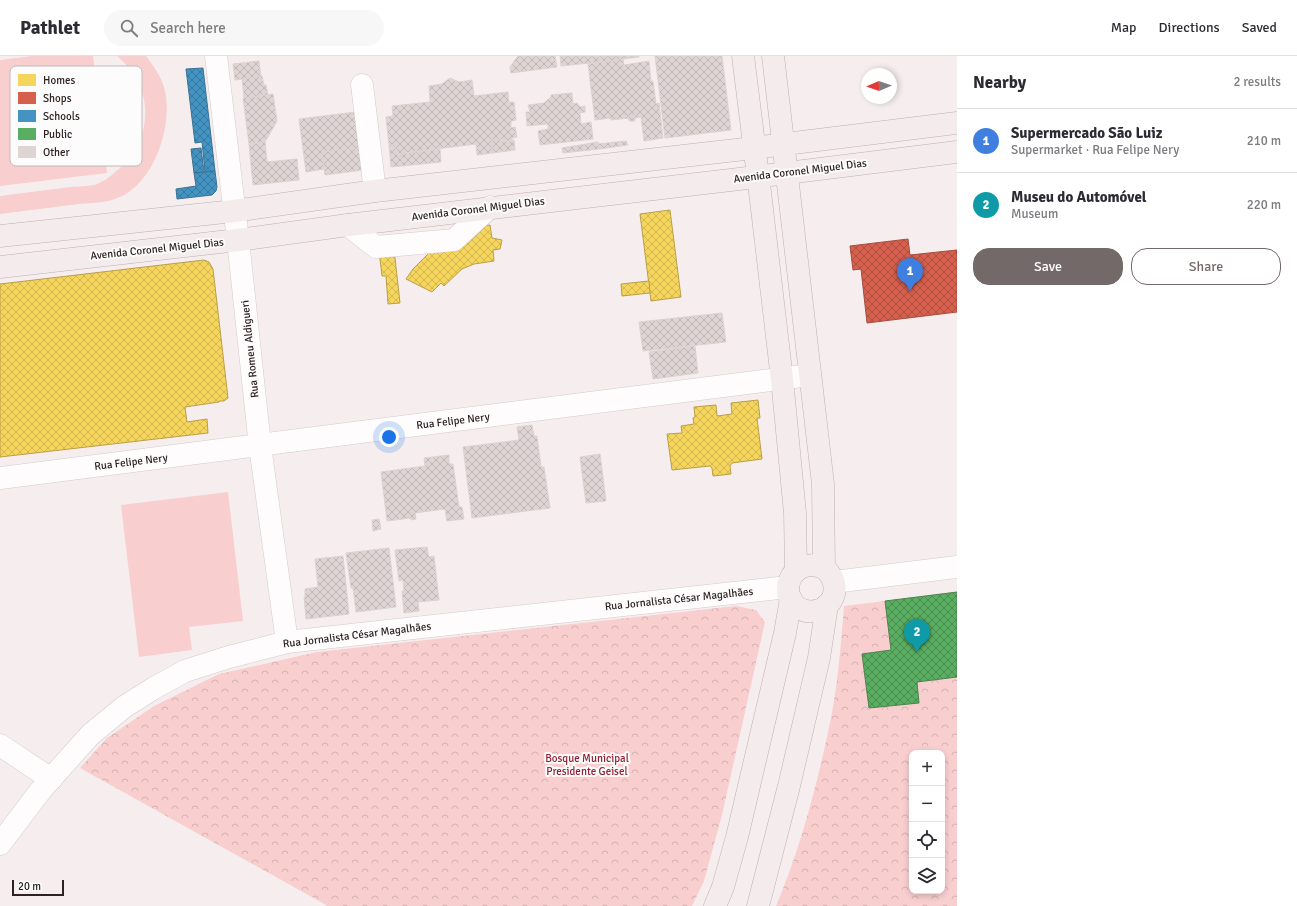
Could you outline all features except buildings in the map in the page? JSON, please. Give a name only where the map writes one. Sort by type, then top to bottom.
[{"type":"main road","points":[[715,906],[723,887],[737,837],[784,633],[792,585],[795,513],[782,379],[742,56]]},
{"type":"main road","points":[[772,56],[823,484],[829,575],[834,595],[827,605],[818,611],[810,612],[802,610],[795,605],[792,585],[802,566],[817,565],[829,575]]},
{"type":"main road","points":[[0,236],[234,211],[374,191],[452,183],[957,122]]},
{"type":"main road","name":"Avenida Coronel Miguel Dias","points":[[0,267],[238,240],[348,225],[957,152]]},
{"type":"main road","points":[[452,183],[455,212]]},
{"type":"main road","points":[[758,906],[818,666],[827,605]]},
{"type":"street","name":"Rua Romeu Aldigueri","points":[[216,56],[238,240],[260,446],[287,642]]},
{"type":"street","points":[[362,85],[374,191]]},
{"type":"street","points":[[348,225],[376,248],[454,240],[490,208]]},
{"type":"street","name":"Rua Felipe Nery","points":[[0,478],[810,375]]},
{"type":"street","points":[[829,575],[957,567]]},
{"type":"street","name":"Rua Jornalista César Magalhães","points":[[0,844],[41,790],[90,735],[124,707],[185,671],[229,657],[287,642],[792,585]]},
{"type":"street","points":[[0,745],[51,779]]},
{"type":"green space","points":[[32,56],[93,56],[94,66],[10,66],[10,166],[106,166],[107,173],[0,186],[0,60]]},
{"type":"green space","points":[[117,56],[146,56],[162,81],[167,106],[163,139],[149,170],[139,184],[126,194],[112,200],[0,214],[0,196],[70,187],[91,186],[108,178],[122,166],[142,166],[142,134],[145,123],[145,108],[142,92],[142,66],[127,66]]},
{"type":"green space","points":[[228,492],[243,621],[189,627],[192,650],[139,657],[121,505]]},
{"type":"green space","points":[[957,592],[957,906],[776,906],[801,837],[814,790],[831,718],[839,662],[844,606]]},
{"type":"green space","name":"Bosque Municipal Presidente Geisel","points":[[736,606],[756,610],[765,622],[722,815],[704,881],[692,906],[328,906],[80,768],[107,738],[154,706],[219,674],[317,652]]},
{"type":"place","name":"Supermercado São Luiz","points":[[910,291]]},
{"type":"place","name":"Museu do Automóvel","points":[[917,652]]}]
